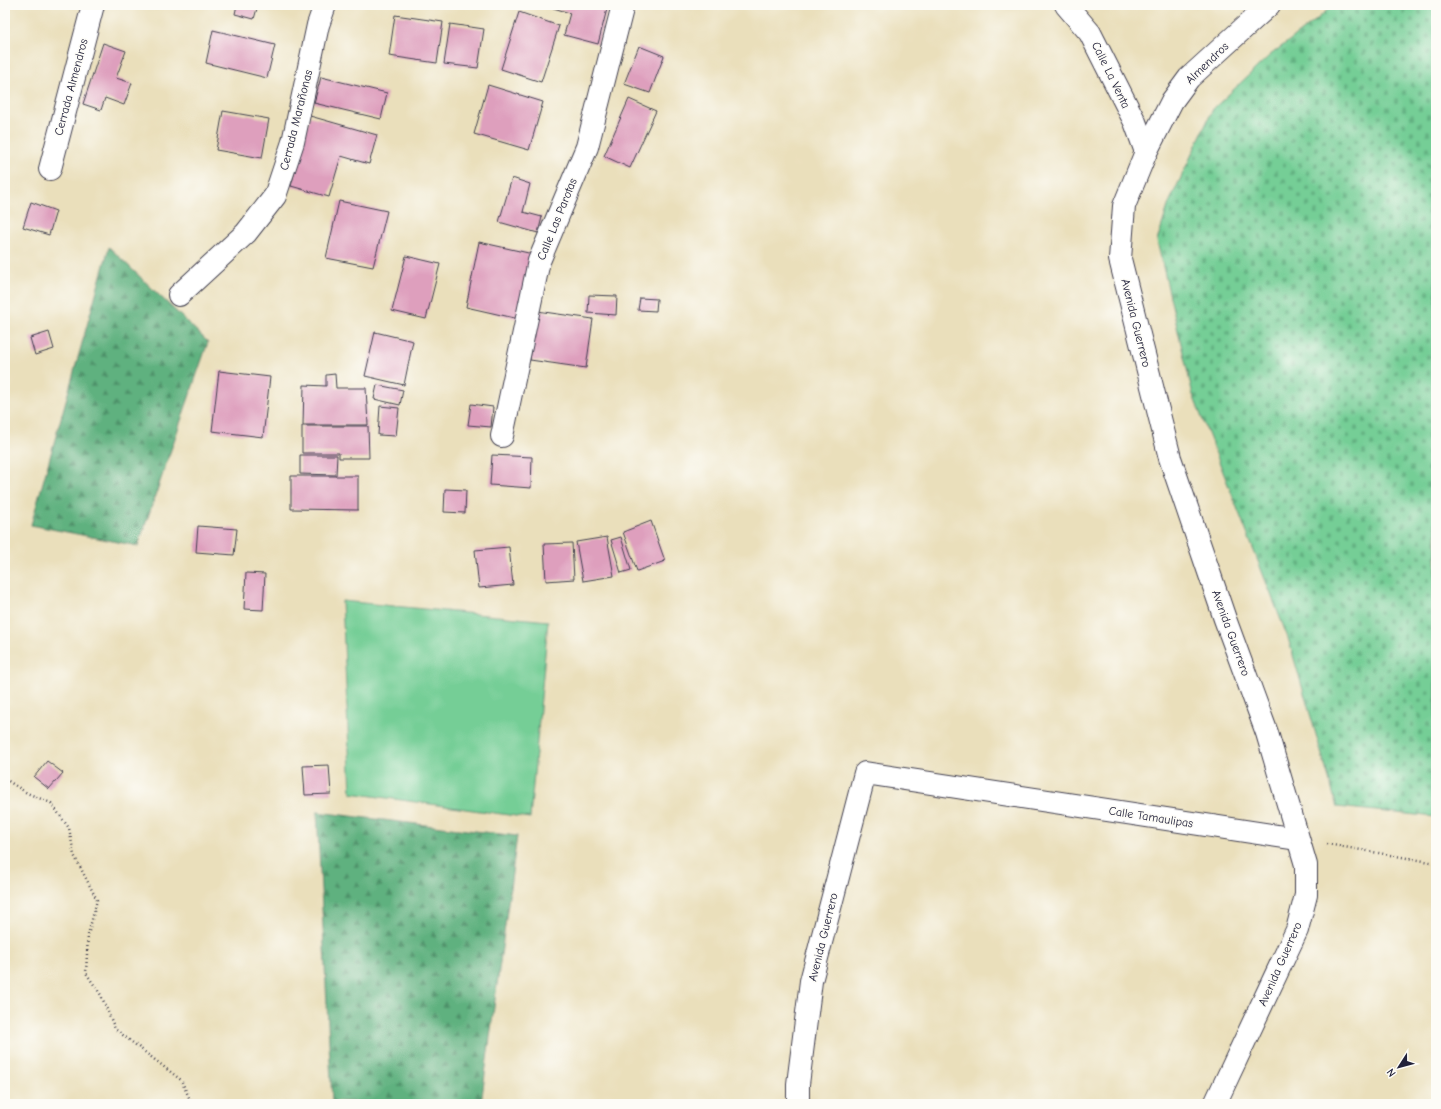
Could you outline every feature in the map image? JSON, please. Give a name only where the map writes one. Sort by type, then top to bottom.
[{"type":"street","name":"Cerrada Almendros","points":[[50,169],[93,5]]},
{"type":"street","name":"Calle Las Parotas","points":[[502,436],[539,261],[587,146],[624,5]]},
{"type":"street","name":"Calle La Venta","points":[[1066,5],[1090,33],[1135,122],[1146,152]]},
{"type":"street","name":"Almendros","points":[[1146,152],[1172,101],[1189,78],[1269,5]]},
{"type":"street","name":"Cerrada Marañonas","points":[[179,295],[246,233],[275,196],[293,142],[322,15]]},
{"type":"street","name":"Avenida Guerrero","points":[[1146,152],[1124,206],[1120,259],[1170,458],[1225,619],[1267,733],[1297,839],[1306,865],[1306,895],[1297,930],[1215,1104]]},
{"type":"street","name":"Avenida Guerrero","points":[[798,1104],[798,1084],[811,981],[865,773]]},
{"type":"street","name":"Calle Tamaulipas","points":[[865,773],[1297,839]]},
{"type":"path","points":[[5,779],[27,793],[51,803],[69,828],[74,855],[97,900],[88,935],[86,973],[101,995],[115,1029],[181,1080],[192,1104]]},
{"type":"path","points":[[1297,839],[1436,863]]},
{"type":"green space","points":[[1333,5],[1436,5],[1436,817],[1337,807],[1288,638],[1193,395],[1157,241],[1169,203],[1213,109],[1269,56],[1315,21]]},
{"type":"green space","points":[[109,247],[208,342],[138,546],[31,525]]},
{"type":"green space","points":[[342,601],[548,621],[530,818],[351,793]]},
{"type":"green space","points":[[317,812],[517,836],[481,1104],[402,1104],[332,1101]]},
{"type":"building","points":[[237,5],[258,5],[254,19],[235,14]]},
{"type":"building","points":[[550,5],[608,5],[598,44],[564,35],[570,13],[550,7]]},
{"type":"building","points":[[519,12],[559,26],[541,82],[501,69]]},
{"type":"building","points":[[395,15],[443,22],[437,63],[389,56]]},
{"type":"building","points":[[450,24],[484,29],[478,68],[444,64]]},
{"type":"building","points":[[213,30],[275,45],[267,78],[206,63]]},
{"type":"building","points":[[103,43],[126,51],[116,78],[132,83],[124,105],[105,98],[101,110],[83,104]]},
{"type":"building","points":[[639,46],[664,56],[650,93],[624,84]]},
{"type":"building","points":[[321,77],[387,93],[381,119],[314,103]]},
{"type":"building","points":[[488,85],[543,102],[529,150],[474,134]]},
{"type":"building","points":[[629,99],[656,111],[630,168],[604,156]]},
{"type":"building","points":[[223,111],[269,119],[262,158],[216,150]]},
{"type":"building","points":[[310,116],[377,135],[369,164],[341,156],[329,197],[291,186]]},
{"type":"building","points":[[512,178],[530,184],[523,212],[542,217],[538,233],[499,222]]},
{"type":"building","points":[[339,201],[387,211],[373,267],[326,258]]},
{"type":"building","points":[[31,202],[56,211],[49,235],[23,227]]},
{"type":"building","points":[[479,242],[533,254],[519,319],[466,307]]},
{"type":"building","points":[[406,256],[440,264],[426,319],[392,311]]},
{"type":"building","points":[[589,295],[617,296],[616,315],[588,313]]},
{"type":"building","points":[[640,298],[657,299],[656,311],[638,310]]},
{"type":"building","points":[[537,311],[593,319],[586,368],[530,360]]},
{"type":"building","points":[[49,332],[54,349],[35,355],[30,338]]},
{"type":"building","points":[[375,332],[413,341],[404,385],[365,376]]},
{"type":"building","points":[[219,371],[270,377],[263,437],[212,431]]},
{"type":"building","points":[[335,374],[336,388],[366,388],[368,425],[303,425],[304,385],[326,386],[326,375]]},
{"type":"building","points":[[377,385],[403,390],[400,405],[374,399]]},
{"type":"building","points":[[471,404],[493,407],[491,427],[468,425]]},
{"type":"building","points":[[380,406],[399,408],[396,436],[378,435]]},
{"type":"building","points":[[302,426],[368,426],[369,458],[339,458],[339,453],[302,453]]},
{"type":"building","points":[[300,455],[337,455],[336,475],[300,474]]},
{"type":"building","points":[[492,455],[532,457],[531,488],[490,485]]},
{"type":"building","points":[[291,476],[358,476],[358,510],[291,509]]},
{"type":"building","points":[[445,489],[466,490],[465,513],[444,512]]},
{"type":"building","points":[[651,521],[665,561],[637,571],[623,532]]},
{"type":"building","points":[[198,526],[237,529],[234,555],[196,552]]},
{"type":"building","points":[[607,537],[614,576],[583,581],[576,542]]},
{"type":"building","points":[[621,537],[631,570],[621,573],[611,540]]},
{"type":"building","points":[[572,543],[574,579],[546,581],[544,544]]},
{"type":"building","points":[[509,547],[513,585],[479,588],[475,550]]},
{"type":"building","points":[[246,573],[265,574],[263,610],[244,609]]},
{"type":"building","points":[[47,761],[63,773],[49,789],[34,777]]},
{"type":"building","points":[[329,765],[331,794],[305,795],[303,766]]}]
